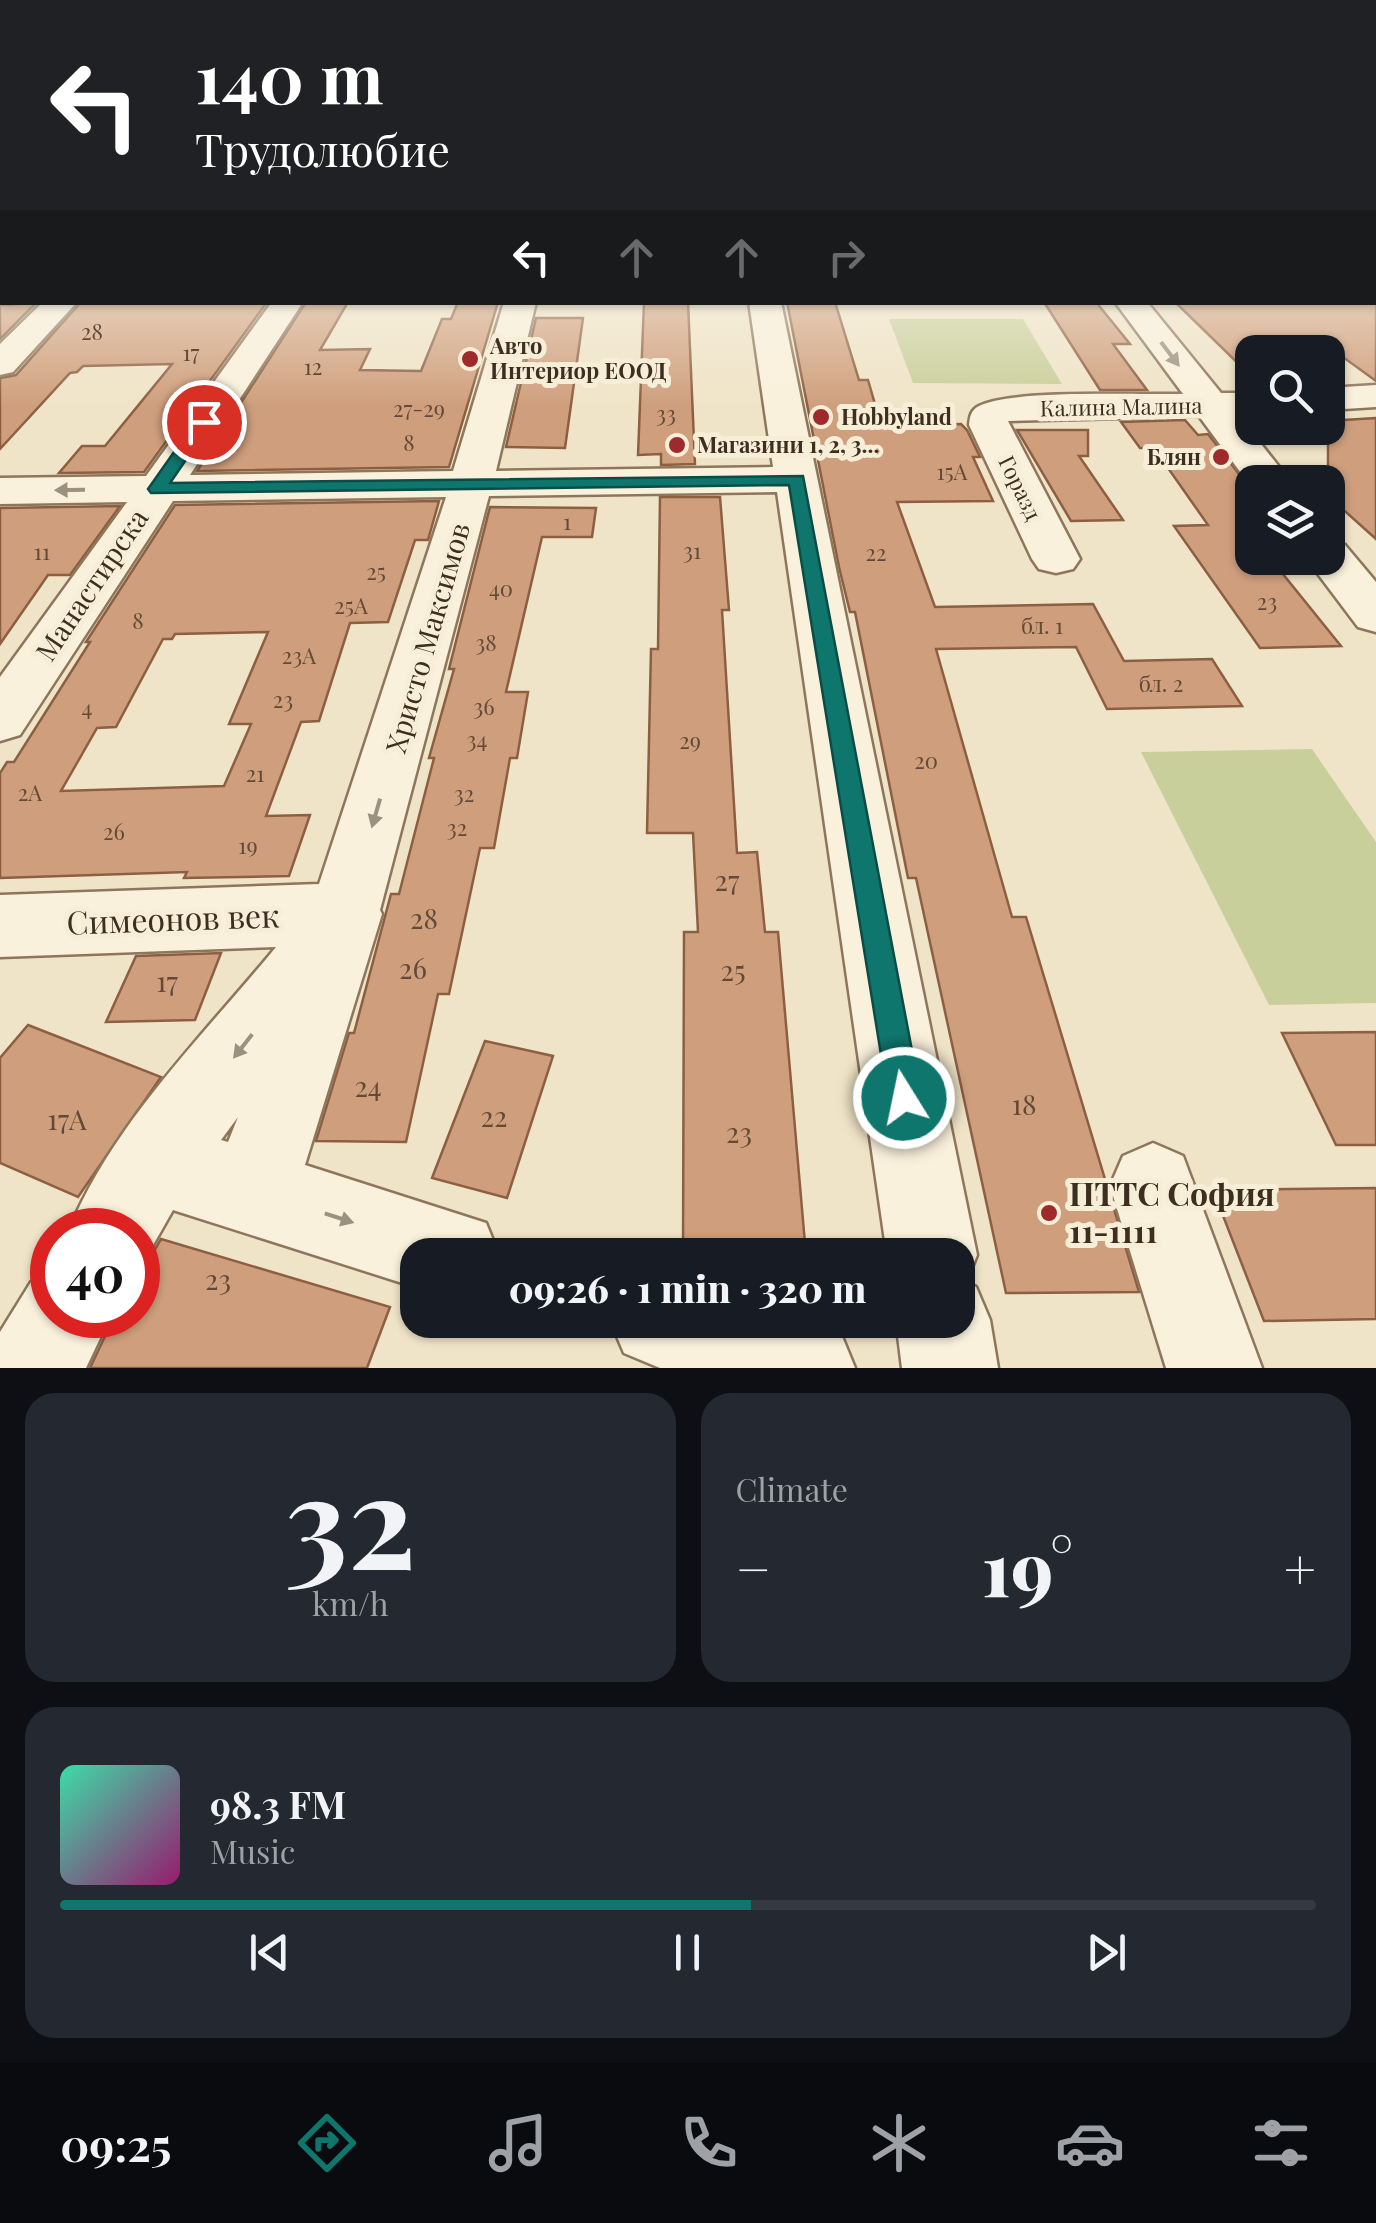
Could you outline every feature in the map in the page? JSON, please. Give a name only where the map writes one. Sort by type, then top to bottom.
[{"type":"street","points":[[0,364],[59,305]]},
{"type":"street","name":"Манастирска","points":[[0,720],[286,305]]},
{"type":"street","name":"Христо Максимов","points":[[254,1191],[347,914],[472,484],[519,305]]},
{"type":"street","points":[[766,305],[929,1238]]},
{"type":"street","points":[[1132,305],[1256,465]]},
{"type":"street","points":[[1345,399],[1376,396]]},
{"type":"street","name":"Калина Малина","points":[[990,415],[1008,409],[1235,405]]},
{"type":"street","name":"Горазд","points":[[990,415],[989,425],[1056,559]]},
{"type":"street","points":[[0,491],[797,479]]},
{"type":"street","points":[[1345,575],[1373,608]]},
{"type":"street","name":"Христо Максимов","points":[[133,1196],[347,914]]},
{"type":"street","name":"Симеонов век","points":[[0,926],[347,914]]},
{"type":"street","points":[[1153,1186],[1214,1368]]},
{"type":"street","points":[[133,1196],[254,1191],[401,1238]]},
{"type":"street","points":[[33,1368],[51,1338]]},
{"type":"street","points":[[713,1338],[807,1368]]},
{"type":"street","points":[[946,1338],[950,1368]]},
{"type":"green space","points":[[889,319],[1023,319],[1062,384],[913,383]]},
{"type":"green space","points":[[1312,749],[1376,842],[1376,1003],[1269,1005],[1141,752]]},
{"type":"building","points":[[0,305],[34,305],[0,339]]},
{"type":"building","points":[[78,305],[265,305],[144,472],[59,473],[82,446],[105,446],[172,364],[83,366],[70,373],[0,449],[0,378],[16,375]]},
{"type":"building","points":[[304,305],[346,305],[320,350],[370,349],[360,370],[421,371],[442,319],[451,319],[457,305],[497,305],[449,467],[197,471]]},
{"type":"building","points":[[644,305],[688,305],[695,464],[661,465],[661,454],[638,455]]},
{"type":"building","points":[[788,305],[836,305],[859,380],[868,380],[881,425],[961,424],[967,430],[980,457],[973,457],[993,501],[897,502],[935,607],[1093,604],[1124,661],[1212,659],[1242,706],[1107,709],[1076,647],[936,649],[1012,917],[1026,917],[1139,1292],[1006,1293],[916,878],[908,878],[855,612],[850,612]]},
{"type":"building","points":[[1046,305],[1098,305],[1130,344],[1113,344],[1147,390],[1100,390]]},
{"type":"building","points":[[1178,305],[1376,305],[1376,381],[1345,359],[1345,335],[1235,335],[1235,360]]},
{"type":"building","points":[[536,318],[583,318],[565,448],[506,447]]},
{"type":"building","points":[[1376,418],[1376,539],[1345,511],[1345,465],[1328,465],[1328,445],[1345,445],[1345,420]]},
{"type":"building","points":[[1185,420],[1198,435],[1208,434],[1235,469],[1235,575],[1284,575],[1341,646],[1260,648],[1174,526],[1208,525],[1154,448],[1140,448],[1121,422]]},
{"type":"building","points":[[1017,430],[1088,430],[1088,456],[1079,456],[1123,520],[1071,521]]},
{"type":"building","points":[[660,497],[720,497],[729,610],[722,610],[737,853],[757,852],[765,932],[778,932],[805,1238],[683,1238],[684,932],[698,932],[693,833],[647,833],[651,649],[658,649]]},
{"type":"building","points":[[439,501],[428,540],[415,540],[388,622],[350,623],[319,721],[301,722],[266,816],[310,815],[289,876],[184,878],[187,872],[0,878],[0,773],[7,762],[14,762],[175,505]],"holes":[[[268,632],[229,724],[251,724],[224,786],[61,791],[97,728],[116,727],[163,639],[172,639],[175,634]]]},
{"type":"building","points":[[120,506],[70,575],[48,575],[0,644],[0,508]]},
{"type":"building","points":[[490,507],[596,508],[592,537],[542,537],[506,692],[528,692],[517,758],[510,758],[494,848],[480,848],[449,994],[438,994],[406,1142],[316,1141],[349,1033],[354,1033],[391,894],[399,894]]},
{"type":"building","points":[[221,953],[195,1020],[106,1022],[136,956]]},
{"type":"building","points":[[28,1025],[161,1077],[78,1197],[0,1163],[0,1058]]},
{"type":"building","points":[[1376,1032],[1376,1145],[1336,1145],[1282,1033]]},
{"type":"building","points":[[485,1041],[553,1056],[507,1198],[432,1178]]},
{"type":"building","points":[[1376,1188],[1376,1319],[1264,1321],[1213,1190]]},
{"type":"building","points":[[160,1241],[390,1307],[367,1368],[90,1368],[104,1338],[160,1338]]},
{"type":"place","name":"Авто Интериор ЕООД","points":[[470,359]]},
{"type":"place","name":"Hobbyland","points":[[821,417]]},
{"type":"place","name":"Магазини 1, 2, 3...","points":[[677,445]]},
{"type":"place","name":"Блян","points":[[1221,457]]},
{"type":"place","name":"ПТТС София 11-1111","points":[[1049,1213]]},
{"type":"route","points":[[204,422],[157,489],[797,479],[904,1098]]}]
